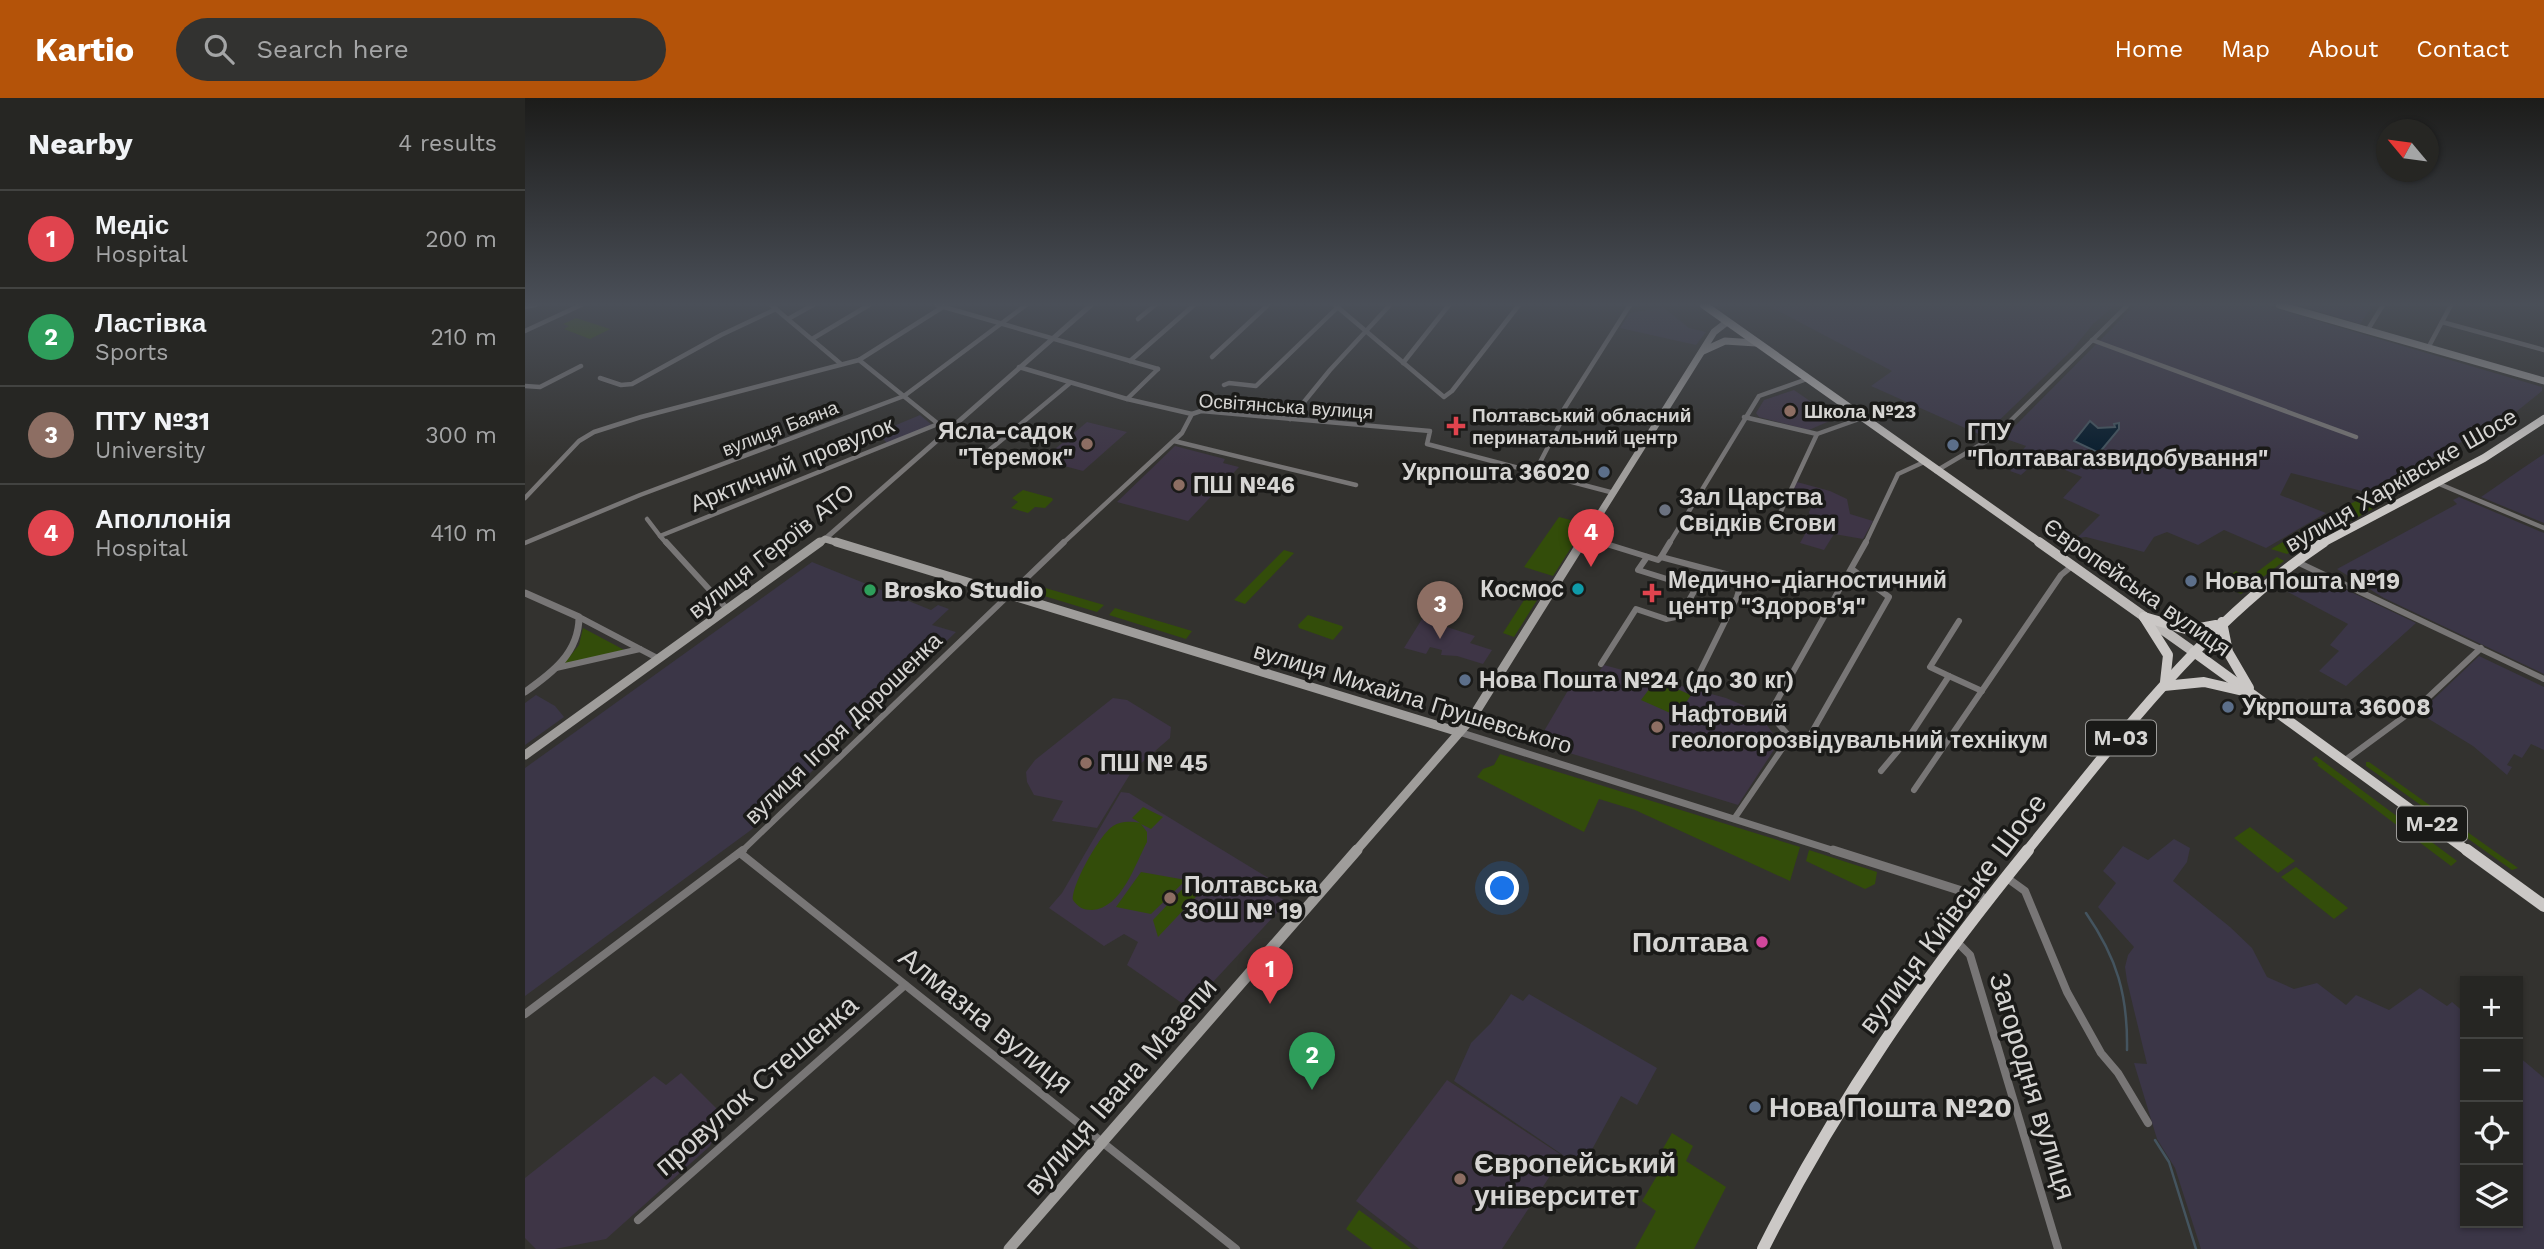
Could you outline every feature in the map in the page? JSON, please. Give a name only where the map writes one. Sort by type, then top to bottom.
[{"type":"highway","name":"вулиця Харківське Шосе","points":[[2214,631],[2295,561],[2327,540],[2503,446],[2544,419]]},
{"type":"highway","points":[[2144,617],[2169,626],[2193,630],[2205,629],[2222,622],[2228,652],[2254,695]]},
{"type":"highway","points":[[2144,617],[2168,655],[2165,686],[2186,680],[2206,680],[2254,695]]},
{"type":"highway","name":"вулиця Київське Шосе","points":[[1763,1249],[1852,1089],[1955,941],[2005,877],[2214,631]]},
{"type":"highway","name":"Європейська вулиця","points":[[2194,652],[2544,906]]},
{"type":"main road","name":"вулиця Івана Мазепи","points":[[1009,1249],[1478,709],[1698,359]]},
{"type":"main road","name":"Європейська вулиця","points":[[1778,359],[2194,652]]},
{"type":"main road","points":[[2466,359],[2544,381]]},
{"type":"main road","name":"вулиця Михайла Грушевського","points":[[825,540],[1459,732]]},
{"type":"main road","name":"вулиця Героїв АТО","points":[[525,755],[825,540]]},
{"type":"street","points":[[600,377],[621,385],[632,384],[678,359]]},
{"type":"street","points":[[837,359],[842,363]]},
{"type":"street","name":"вулиця Баяна","points":[[525,543],[640,495],[904,396],[954,359]]},
{"type":"street","name":"вулиця Героїв АТО","points":[[825,540],[1029,359]]},
{"type":"street","points":[[1122,359],[1157,369],[1127,399]]},
{"type":"street","points":[[1224,386],[1229,383],[1257,385],[1284,359]]},
{"type":"street","points":[[1290,419],[1341,359]]},
{"type":"street","points":[[1398,359],[1438,395],[1447,396],[1477,359]]},
{"type":"street","points":[[1403,363],[1406,359]]},
{"type":"street","points":[[1597,359],[1565,412],[1535,472],[1614,494]]},
{"type":"street","points":[[1936,471],[1995,436],[2073,359]]},
{"type":"street","points":[[2143,359],[2356,437]]},
{"type":"street","points":[[525,498],[579,441],[594,432],[859,360],[947,430]]},
{"type":"street","points":[[525,386],[536,389],[581,366]]},
{"type":"street","name":"Освітянська вулиця","points":[[1019,367],[1127,399],[1192,414],[1202,411],[1430,431],[1427,444],[1535,472]]},
{"type":"street","points":[[1586,538],[1658,560],[1744,416],[1759,396],[1807,379]]},
{"type":"street","points":[[987,452],[1070,383]]},
{"type":"street","name":"вулиця Ігоря Дорошенка","points":[[525,1014],[740,853],[1007,594],[1174,441],[1182,433],[1192,414]]},
{"type":"street","points":[[1744,416],[1817,434],[1862,418]]},
{"type":"street","name":"Арктичний провулок","points":[[660,536],[938,424]]},
{"type":"street","points":[[1775,524],[1817,434]]},
{"type":"street","points":[[1174,441],[1356,485]]},
{"type":"street","points":[[1734,819],[1790,737],[1774,719],[1771,711],[1853,570],[1898,474],[1924,462]]},
{"type":"street","points":[[2435,482],[2544,528]]},
{"type":"street","points":[[647,519],[728,611]]},
{"type":"street","points":[[1601,664],[1636,609],[1666,619],[1680,616],[1696,588],[1638,570],[1647,556]]},
{"type":"street","points":[[1661,557],[1737,577],[1742,581],[1737,597],[1693,686]]},
{"type":"street","points":[[2295,561],[2544,679]]},
{"type":"street","points":[[1914,790],[2061,575],[2072,566]]},
{"type":"street","points":[[1808,739],[1889,597],[1853,570]]},
{"type":"street","points":[[525,593],[579,617],[659,659]]},
{"type":"street","points":[[525,692],[556,668],[578,637],[579,617]]},
{"type":"street","points":[[1959,621],[1930,667],[1982,691]]},
{"type":"street","points":[[2344,761],[2413,711],[2481,648]]},
{"type":"street","points":[[556,668],[640,649]]},
{"type":"street","points":[[1881,771],[1907,740],[1949,676]]},
{"type":"street","name":"вулиця Михайла Грушевського","points":[[1459,732],[1987,899]]},
{"type":"street","name":"Алмазна вулиця","points":[[740,853],[1236,1249]]},
{"type":"street","points":[[2005,877],[2025,891],[2067,992],[2101,1052],[2118,1073],[2148,1123]]},
{"type":"street","name":"Загородня вулиця","points":[[1955,941],[1970,955],[2058,1249]]},
{"type":"street","name":"провулок Стешенка","points":[[638,1220],[905,985]]},
{"type":"shaded area","points":[[1869,359],[2063,359],[1983,436],[1871,386],[1892,371]]},
{"type":"shaded area","points":[[2082,359],[2446,359],[2542,387],[2542,391],[2511,416],[2366,492],[2291,473],[2280,495],[2326,513],[2266,548],[2224,530],[2198,545],[2167,532],[2154,537],[2144,552],[2086,537],[2077,538],[2100,515],[2063,498],[2082,477],[2039,459],[2021,475],[2010,471],[2019,462],[2016,458],[2026,446],[2003,438]]},
{"type":"shaded area","name":"Школа №23","points":[[1794,390],[1834,419],[1809,430],[1759,417],[1756,413],[1764,400]]},
{"type":"shaded area","points":[[920,415],[932,425],[887,443],[877,433]]},
{"type":"shaded area","name":"Ясла-садок \"Теремок\"","points":[[1087,422],[1127,432],[1083,471],[1042,460]]},
{"type":"shaded area","name":"ПШ №46","points":[[1175,446],[1225,459],[1223,463],[1239,467],[1188,521],[1117,502]]},
{"type":"shaded area","points":[[2544,454],[2544,523],[2481,497],[2523,468]]},
{"type":"shaded area","points":[[1797,482],[1830,491],[1847,499],[1850,514],[1873,521],[1863,539],[1834,534],[1824,550],[1800,543],[1811,523],[1809,512],[1817,498],[1793,490]]},
{"type":"shaded area","points":[[2459,497],[2544,533],[2544,674],[2384,598],[2337,569],[2457,504],[2453,500]]},
{"type":"shaded area","points":[[812,562],[931,610],[938,605],[949,609],[932,625],[956,632],[751,830],[525,996],[525,768]]},
{"type":"shaded area","points":[[2311,573],[2416,623],[2346,686],[2319,671],[2339,651],[2330,645],[2348,624],[2288,592]]},
{"type":"shaded area","points":[[1422,619],[1475,636],[1470,643],[1492,650],[1483,664],[1457,656],[1441,655],[1442,650],[1430,647],[1426,654],[1404,648]]},
{"type":"shaded area","points":[[2479,656],[2544,687],[2544,750],[2531,744],[2522,758],[2514,754],[2507,765],[2512,767],[2507,775],[2473,746],[2419,713]]},
{"type":"shaded area","name":"Нафтовий геологорозвідувальний технікум","points":[[1604,665],[1726,698],[1757,711],[1779,742],[1738,805],[1537,743],[1580,670],[1598,673]]},
{"type":"shaded area","points":[[536,695],[555,706],[564,717],[525,745],[525,703]]},
{"type":"shaded area","name":"ПШ № 45","points":[[1113,698],[1127,700],[1171,727],[1170,738],[1132,771],[1097,828],[1052,821],[1063,801],[1034,795],[1027,782],[1026,772],[1035,760]]},
{"type":"shaded area","name":"Полтавська ЗОШ № 19","points":[[1121,792],[1129,793],[1283,887],[1276,895],[1287,902],[1189,1008],[1127,965],[1138,942],[1124,934],[1104,946],[1049,908],[1062,893]]},
{"type":"shaded area","points":[[2174,839],[2190,848],[2187,862],[2173,881],[2252,948],[2267,977],[2294,989],[2317,983],[2346,1005],[2356,995],[2389,1010],[2420,988],[2447,1006],[2452,1002],[2460,1009],[2460,1228],[2523,1228],[2523,1060],[2544,1078],[2544,1249],[2201,1249],[2175,1168],[2157,1139],[2134,1063],[2147,1064],[2125,967],[2128,955],[2134,947],[2098,907],[2116,883],[2103,871],[2123,846],[2148,860]]},
{"type":"shaded area","points":[[1511,994],[1523,1001],[1529,994],[1657,1068],[1637,1105],[1621,1096],[1582,1168],[1454,1081],[1471,1043],[1491,1023]]},
{"type":"shaded area","points":[[681,1073],[722,1114],[710,1146],[606,1239],[555,1249],[536,1249],[525,1238],[525,1178],[654,1076],[666,1085]]},
{"type":"shaded area","name":"Європейський університет","points":[[1447,1080],[1563,1156],[1502,1249],[1419,1249],[1356,1201]]},
{"type":"green space","points":[[1023,490],[1053,500],[1045,508],[1035,507],[1028,513],[1011,508],[1018,502],[1012,498]]},
{"type":"green space","points":[[2362,498],[2383,503],[2351,521],[2334,512]]},
{"type":"green space","points":[[2330,514],[2338,518],[2341,524],[2287,554],[2271,549]]},
{"type":"green space","points":[[1559,517],[1586,524],[1553,576],[1524,567]]},
{"type":"green space","points":[[1284,550],[1294,553],[1245,604],[1234,600]]},
{"type":"green space","points":[[2277,557],[2284,561],[2241,594],[2220,583],[2236,571],[2249,578]]},
{"type":"green space","points":[[1028,583],[1104,605],[1097,612],[1021,589]]},
{"type":"green space","points":[[1533,586],[1544,589],[1514,637],[1503,633]]},
{"type":"green space","points":[[1115,608],[1192,631],[1186,639],[1109,615]]},
{"type":"green space","points":[[1308,615],[1343,628],[1333,640],[1299,628],[1298,625]]},
{"type":"green space","points":[[583,628],[628,652],[562,666],[579,645]]},
{"type":"green space","points":[[1656,680],[1691,695],[1677,716],[1641,700]]},
{"type":"green space","points":[[1500,754],[1800,847],[1790,881],[1635,810],[1599,799],[1584,832],[1477,777],[1483,769],[1494,765]]},
{"type":"green space","points":[[2316,756],[2457,861],[2451,866],[2317,765],[2319,764],[2312,759]]},
{"type":"green space","points":[[2366,762],[2518,868],[2512,870],[2366,766]]},
{"type":"green space","points":[[1143,807],[1163,817],[1151,829],[1141,824],[1147,832],[1147,842],[1126,884],[1112,902],[1092,910],[1081,908],[1073,900],[1074,893],[1094,849],[1113,826],[1126,822],[1140,823],[1132,818]]},
{"type":"green space","points":[[2250,827],[2295,861],[2278,873],[2234,838]]},
{"type":"green space","points":[[1809,850],[1877,872],[1875,884],[1865,889],[1806,861]]},
{"type":"green space","points":[[2296,867],[2348,908],[2334,919],[2281,877]]},
{"type":"green space","points":[[1141,872],[1186,880],[1151,914],[1116,907]]},
{"type":"green space","points":[[1190,881],[1208,884],[1158,937],[1153,920]]},
{"type":"green space","points":[[1672,1133],[1693,1146],[1686,1161],[1726,1187],[1694,1249],[1635,1249],[1656,1211],[1642,1201],[1661,1169],[1654,1164]]},
{"type":"green space","points":[[1359,1210],[1412,1249],[1373,1249],[1346,1229]]},
{"type":"water","points":[[2090,421],[2098,428],[2115,427],[2114,424],[2119,423],[2119,429],[2099,453],[2074,441]]},
{"type":"waterway","points":[[2086,913],[2106,946],[2119,978],[2123,994],[2127,1050]]},
{"type":"waterway","points":[[2155,1140],[2169,1162],[2196,1249]]},
{"type":"place","name":"Школа №23","points":[[1790,411]]},
{"type":"place","name":"Полтавський обласний перинатальний центр","points":[[1456,426]]},
{"type":"place","name":"Ясла-садок \"Теремок\"","points":[[1087,444]]},
{"type":"place","name":"ГПУ \"Полтавагазвидобування\"","points":[[1953,445]]},
{"type":"place","name":"Укрпошта 36020","points":[[1604,472]]},
{"type":"place","name":"ПШ №46","points":[[1179,485]]},
{"type":"place","name":"Зал Царства Cвідків Єгови","points":[[1665,510]]},
{"type":"place","name":"Аполлонія","points":[[1591,567]]},
{"type":"place","name":"Нова Пошта №19","points":[[2191,581]]},
{"type":"place","name":"Космос","points":[[1578,589]]},
{"type":"place","name":"Brosko Studio","points":[[870,590]]},
{"type":"place","name":"Медично-діагностичний центр \"Здоров'я\"","points":[[1652,593]]},
{"type":"place","name":"ПТУ №31","points":[[1440,639]]},
{"type":"place","name":"Нова Пошта №24 (до 30 кг)","points":[[1465,680]]},
{"type":"place","name":"Укрпошта 36008","points":[[2228,707]]},
{"type":"place","name":"Нафтовий геологорозвідувальний технікум","points":[[1657,727]]},
{"type":"place","name":"ПШ № 45","points":[[1086,763]]},
{"type":"place","name":"Полтавська ЗОШ № 19","points":[[1170,898]]},
{"type":"place","name":"Полтава","points":[[1762,942]]},
{"type":"place","name":"Медіс","points":[[1270,1004]]},
{"type":"place","name":"Ластівка","points":[[1312,1090]]},
{"type":"place","name":"Нова Пошта №20","points":[[1755,1107]]},
{"type":"place","name":"Європейський університет","points":[[1460,1179]]}]
